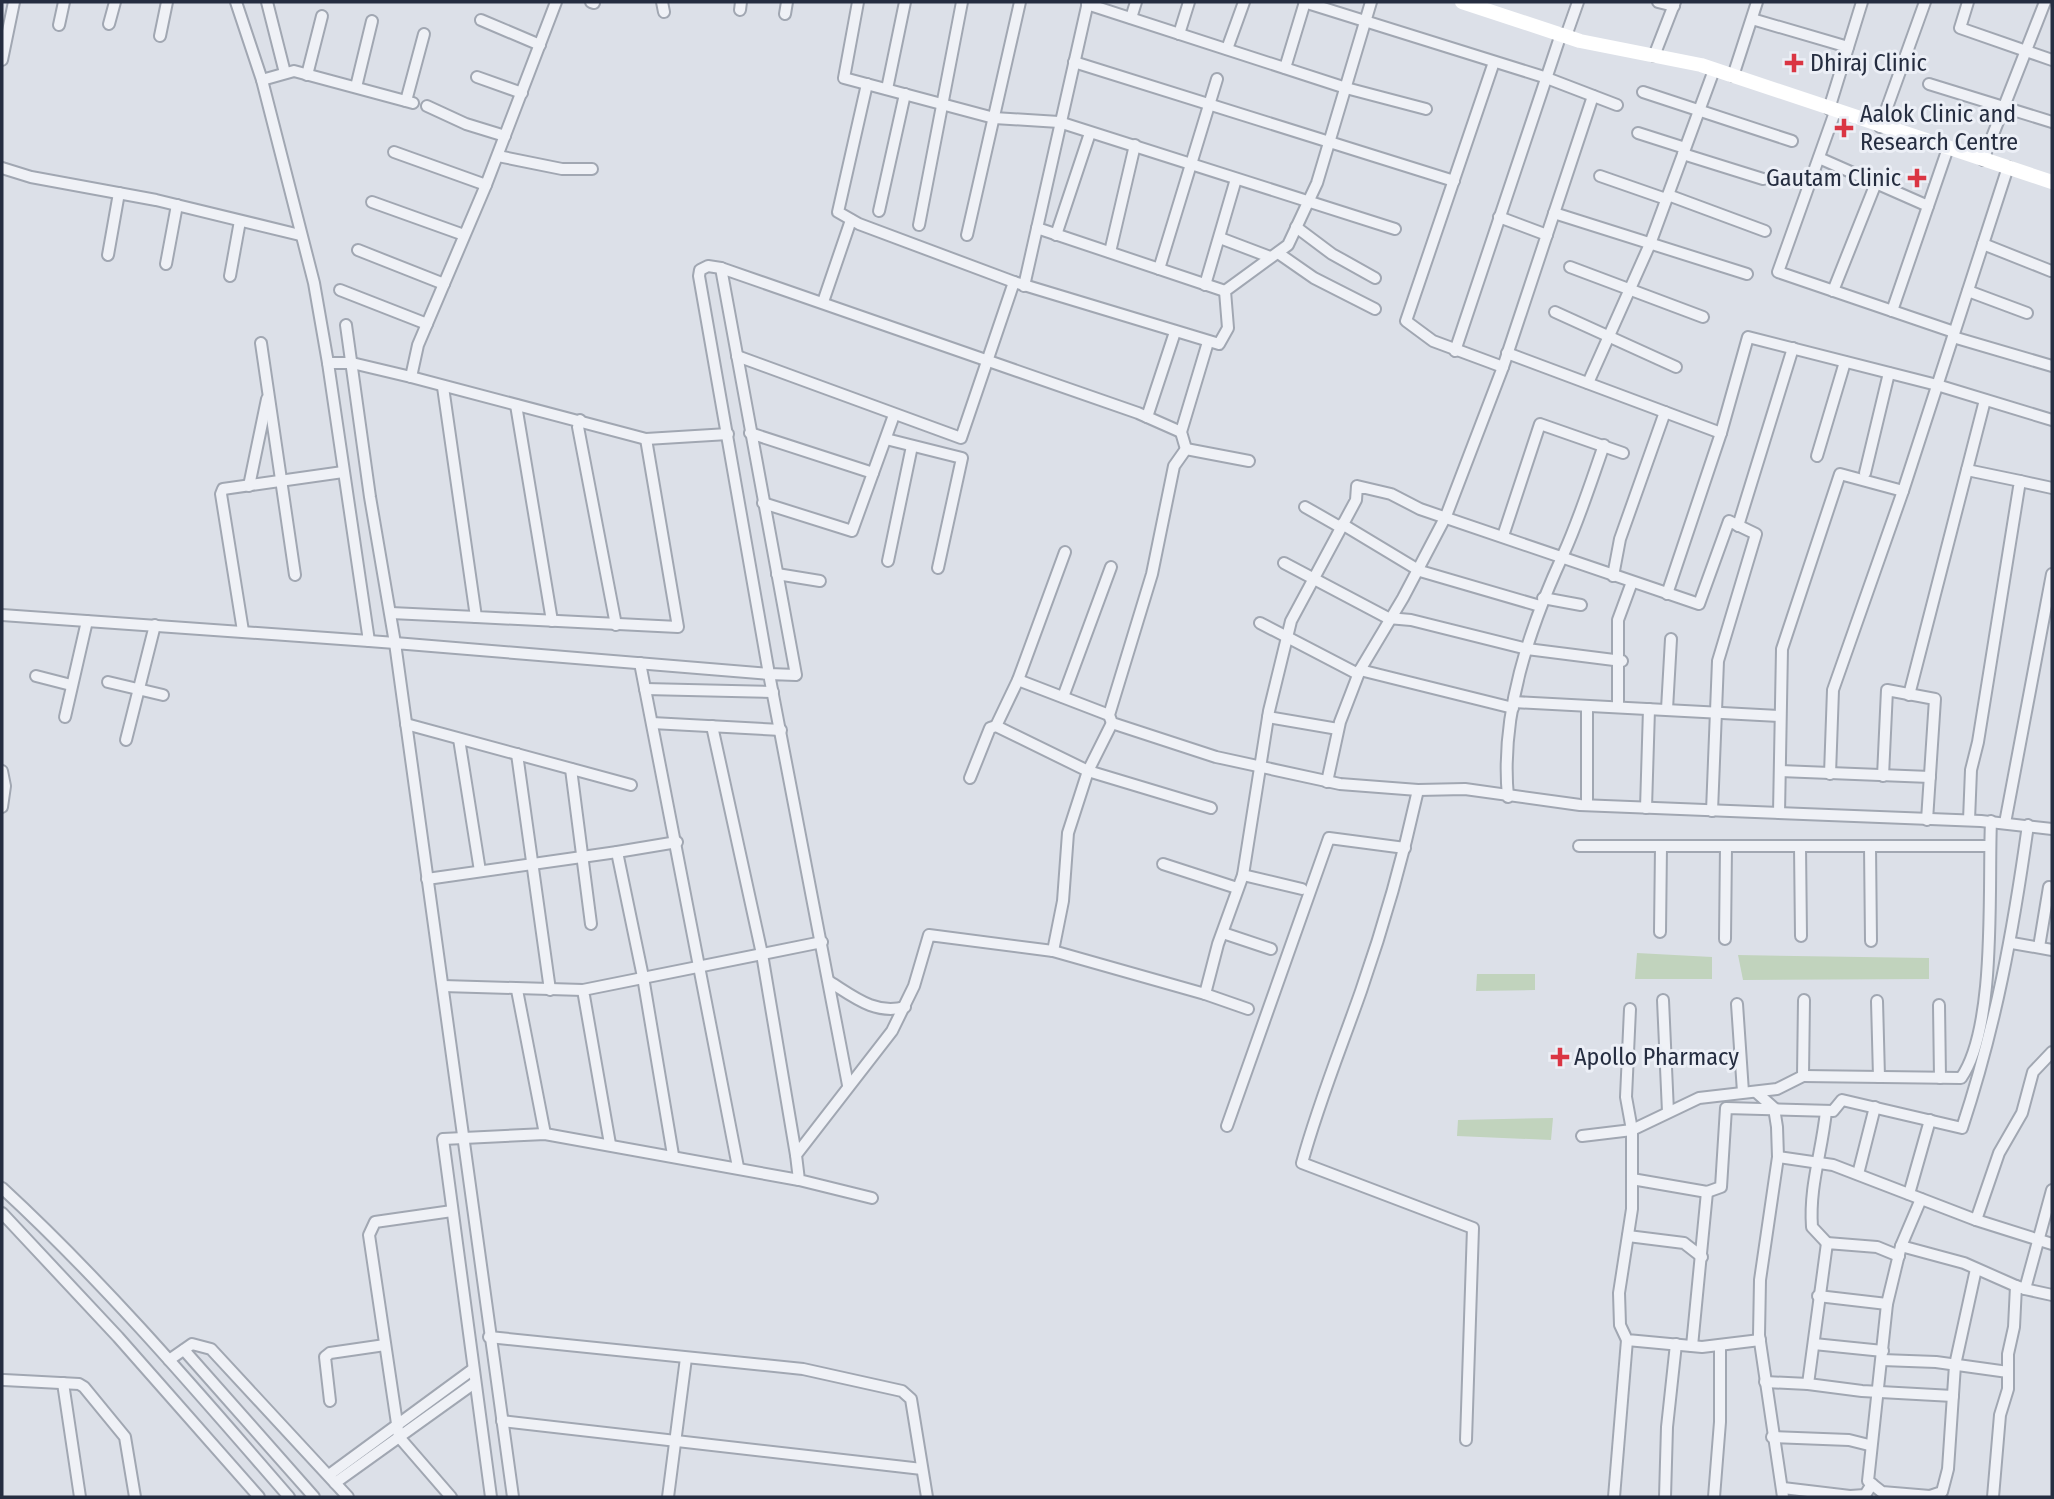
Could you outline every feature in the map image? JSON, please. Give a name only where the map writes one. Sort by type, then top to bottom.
[{"type":"street","points":[[2,60],[5,23],[14,2]]},
{"type":"street","points":[[59,25],[64,2]]},
{"type":"street","points":[[110,24],[115,2]]},
{"type":"street","points":[[160,36],[167,2]]},
{"type":"street","points":[[236,2],[262,80],[314,283],[369,641]]},
{"type":"street","points":[[267,2],[285,73]]},
{"type":"street","points":[[411,377],[427,324],[498,156],[556,2]]},
{"type":"street","points":[[785,14],[788,2]]},
{"type":"street","points":[[858,2],[845,78],[994,118],[1059,122],[1395,229]]},
{"type":"street","points":[[887,89],[905,2]]},
{"type":"street","points":[[919,225],[962,2]]},
{"type":"street","points":[[967,235],[1020,2]]},
{"type":"street","points":[[1131,18],[1136,2]]},
{"type":"street","points":[[1179,34],[1189,2]]},
{"type":"street","points":[[1227,49],[1244,2]]},
{"type":"street","points":[[1285,68],[1305,2],[1544,77],[1617,105]]},
{"type":"street","points":[[1225,291],[1263,266],[1288,245],[1308,202],[1329,141],[1371,2]]},
{"type":"street","points":[[1462,2],[1564,35],[1714,70],[2052,182]]},
{"type":"street","points":[[1455,351],[1544,77],[1578,2]]},
{"type":"street","points":[[1654,56],[1675,4],[1658,2]]},
{"type":"street","points":[[1733,76],[1757,2]]},
{"type":"street","points":[[1862,2],[1819,158],[1778,272],[1953,335],[2052,363]]},
{"type":"street","points":[[1881,127],[1925,2]]},
{"type":"street","points":[[1968,2],[1960,28],[2052,60]]},
{"type":"street","points":[[1983,160],[2045,2]]},
{"type":"street","points":[[737,356],[961,438],[988,360],[1019,284],[1037,228],[1087,3],[1346,88],[1426,109]]},
{"type":"street","points":[[307,75],[322,16]]},
{"type":"street","points":[[1752,19],[1848,47]]},
{"type":"street","points":[[481,20],[540,45]]},
{"type":"street","points":[[356,87],[372,21]]},
{"type":"street","points":[[262,80],[294,71],[409,102],[425,34]]},
{"type":"street","points":[[1074,62],[1454,181]]},
{"type":"street","points":[[1494,62],[1406,321],[1416,332],[1455,351],[1503,367]]},
{"type":"street","points":[[1588,383],[1650,244],[1714,70]]},
{"type":"street","points":[[477,77],[522,93]]},
{"type":"street","points":[[1158,269],[1217,79]]},
{"type":"street","points":[[867,84],[838,212],[851,220],[1019,284],[1219,344],[1228,328],[1225,291]]},
{"type":"street","points":[[1929,84],[2052,122]]},
{"type":"street","points":[[1643,92],[1700,108],[1792,141]]},
{"type":"street","points":[[878,211],[905,94]]},
{"type":"street","points":[[1327,782],[1338,729],[1359,672],[1388,618],[1403,598],[1446,516],[1503,367],[1593,96]]},
{"type":"street","points":[[427,106],[466,124],[505,136]]},
{"type":"street","points":[[1056,235],[1090,133]]},
{"type":"street","points":[[1638,133],[1763,180]]},
{"type":"street","points":[[1110,252],[1135,145]]},
{"type":"street","points":[[1892,311],[1948,148]]},
{"type":"street","points":[[394,152],[486,185]]},
{"type":"street","points":[[498,156],[562,169],[592,169]]},
{"type":"street","points":[[1819,158],[1928,206]]},
{"type":"street","points":[[1830,774],[1833,690],[1903,491],[2008,167]]},
{"type":"street","points":[[2,168],[177,205],[300,235]]},
{"type":"street","points":[[1601,176],[1765,231]]},
{"type":"street","points":[[1205,285],[1236,179]]},
{"type":"street","points":[[1833,291],[1876,183]]},
{"type":"street","points":[[108,255],[119,193]]},
{"type":"street","points":[[372,202],[464,235]]},
{"type":"street","points":[[166,264],[177,205]]},
{"type":"street","points":[[1554,213],[1747,274]]},
{"type":"street","points":[[1499,217],[1547,235]]},
{"type":"street","points":[[823,302],[851,220]]},
{"type":"street","points":[[230,276],[240,221]]},
{"type":"street","points":[[1296,227],[1332,254],[1376,278]]},
{"type":"street","points":[[1037,228],[1225,291]]},
{"type":"street","points":[[1220,238],[1274,255],[1375,309]]},
{"type":"street","points":[[1983,244],[2051,271]]},
{"type":"street","points":[[358,250],[444,284]]},
{"type":"street","points":[[848,1085],[769,674],[699,276],[701,270],[708,266],[722,268],[823,302],[1147,417],[1181,432]]},
{"type":"street","points":[[1570,267],[1703,317]]},
{"type":"street","points":[[2,615],[243,631],[796,675],[722,268]]},
{"type":"street","points":[[340,290],[427,324]]},
{"type":"street","points":[[1968,291],[2027,313]]},
{"type":"street","points":[[1555,313],[1676,367]]},
{"type":"street","points":[[346,325],[370,497],[391,613],[513,1497]]},
{"type":"street","points":[[1147,417],[1175,332]]},
{"type":"street","points":[[1667,594],[1721,433],[1748,337],[1937,385],[2052,420]]},
{"type":"street","points":[[1186,449],[1181,432],[1208,342]]},
{"type":"street","points":[[261,343],[296,575]]},
{"type":"street","points":[[1738,526],[1793,348]]},
{"type":"street","points":[[1507,353],[1721,433]]},
{"type":"street","points":[[1817,456],[1845,362]]},
{"type":"street","points":[[328,363],[352,363],[411,377],[646,439],[728,434]]},
{"type":"street","points":[[1865,473],[1889,373]]},
{"type":"street","points":[[443,387],[476,617]]},
{"type":"street","points":[[249,486],[269,393]]},
{"type":"street","points":[[1909,695],[1985,400]]},
{"type":"street","points":[[516,405],[552,621]]},
{"type":"street","points":[[1613,576],[1620,540],[1665,412]]},
{"type":"street","points":[[764,503],[852,531],[894,415]]},
{"type":"street","points":[[580,420],[578,427],[616,625]]},
{"type":"street","points":[[1503,536],[1540,424],[1623,453]]},
{"type":"street","points":[[750,433],[873,473]]},
{"type":"street","points":[[391,613],[678,627],[646,439]]},
{"type":"street","points":[[886,439],[962,458],[938,568]]},
{"type":"street","points":[[1508,797],[1506,743],[1527,649],[1541,602],[1562,557],[1604,445]]},
{"type":"street","points":[[888,561],[912,446]]},
{"type":"street","points":[[1186,449],[1249,461]]},
{"type":"street","points":[[1053,951],[1063,901],[1068,833],[1088,771],[1110,719],[1152,575],[1174,466],[1186,449]]},
{"type":"street","points":[[1967,470],[2052,488]]},
{"type":"street","points":[[243,631],[221,494],[223,489],[343,472]]},
{"type":"street","points":[[1779,813],[1782,649],[1840,474],[1903,491]]},
{"type":"street","points":[[1969,820],[1971,770],[2020,481]]},
{"type":"street","points":[[1205,994],[1243,875],[1268,717],[1291,621],[1356,500],[1357,486],[1391,494],[1420,509],[1699,604],[1729,521],[1756,534],[1722,640],[1714,713],[1712,811]]},
{"type":"street","points":[[1305,507],[1417,569],[1541,602],[1581,605]]},
{"type":"street","points":[[996,726],[1018,680],[1065,552]]},
{"type":"street","points":[[1284,562],[1388,618],[1411,620],[1527,649],[1619,661]]},
{"type":"street","points":[[1063,697],[1111,567]]},
{"type":"street","points":[[777,574],[820,581]]},
{"type":"street","points":[[2005,823],[2052,574]]},
{"type":"street","points":[[1618,708],[1618,620],[1632,582]]},
{"type":"street","points":[[65,717],[87,621]]},
{"type":"street","points":[[1260,623],[1359,672],[1514,705],[1667,709],[1779,716]]},
{"type":"street","points":[[126,740],[155,625]]},
{"type":"street","points":[[1667,709],[1671,639]]},
{"type":"street","points":[[640,663],[677,842],[738,1167]]},
{"type":"street","points":[[36,676],[71,685]]},
{"type":"street","points":[[1018,680],[1110,719],[1261,769],[1327,782],[1418,790],[1465,789],[1508,797],[1587,805],[1991,821],[2052,829]]},
{"type":"street","points":[[108,682],[163,695]]},
{"type":"street","points":[[645,689],[773,692]]},
{"type":"street","points":[[1883,776],[1887,690],[1935,699],[1927,820]]},
{"type":"street","points":[[1587,706],[1587,805]]},
{"type":"street","points":[[1646,808],[1649,709]]},
{"type":"street","points":[[1268,717],[1338,729]]},
{"type":"street","points":[[652,723],[781,730]]},
{"type":"street","points":[[406,724],[631,785]]},
{"type":"street","points":[[712,726],[762,954],[799,1180]]},
{"type":"street","points":[[970,778],[990,728],[996,726],[1088,771],[1212,808]]},
{"type":"street","points":[[459,739],[480,871]]},
{"type":"street","points":[[517,754],[550,990]]},
{"type":"street","points":[[571,769],[591,924]]},
{"type":"street","points":[[2,771],[5,786],[2,807]]},
{"type":"street","points":[[1780,771],[1930,777]]},
{"type":"street","points":[[1418,790],[1405,848],[1361,990],[1317,1107],[1302,1163],[1473,1228],[1466,1440]]},
{"type":"street","points":[[1582,1136],[1632,1130],[1699,1098],[1777,1089],[1803,1076],[1961,1078],[1972,1062],[1989,965],[1991,821]]},
{"type":"street","points":[[1726,1108],[1833,1111],[1842,1100],[1962,1128],[1984,1062],[2012,943],[2028,825]]},
{"type":"street","points":[[1227,1126],[1329,838],[1405,848]]},
{"type":"street","points":[[427,879],[677,842]]},
{"type":"street","points":[[1579,846],[1990,846]]},
{"type":"street","points":[[1660,932],[1661,846]]},
{"type":"street","points":[[1725,939],[1726,846]]},
{"type":"street","points":[[1800,846],[1801,936]]},
{"type":"street","points":[[1870,846],[1871,941]]},
{"type":"street","points":[[617,852],[643,977],[673,1155]]},
{"type":"street","points":[[1163,863],[1237,888]]},
{"type":"street","points":[[1243,875],[1302,889]]},
{"type":"street","points":[[2039,947],[2049,887]]},
{"type":"street","points":[[1223,933],[1271,949]]},
{"type":"street","points":[[796,1155],[892,1031],[905,1007],[929,935],[1053,951],[1205,994],[1248,1009]]},
{"type":"street","points":[[443,986],[583,990],[822,942]]},
{"type":"street","points":[[2012,943],[2052,950]]},
{"type":"street","points":[[830,982],[869,1006],[894,1010],[905,1007]]},
{"type":"street","points":[[517,990],[545,1134]]},
{"type":"street","points":[[583,990],[610,1144]]},
{"type":"street","points":[[1663,1000],[1668,1112]]},
{"type":"street","points":[[1803,1076],[1804,1000]]},
{"type":"street","points":[[1877,1001],[1879,1077]]},
{"type":"street","points":[[1737,1004],[1742,1092]]},
{"type":"street","points":[[1939,1005],[1940,1078]]},
{"type":"street","points":[[1614,1497],[1627,1340],[1620,1325],[1619,1293],[1628,1236],[1632,1179],[1632,1130],[1626,1097],[1630,1009]]},
{"type":"street","points":[[1976,1220],[1999,1153],[2022,1113],[2033,1072],[2052,1052]]},
{"type":"street","points":[[1756,1092],[1774,1108],[1778,1157],[1760,1280],[1760,1340],[1772,1437],[1783,1493],[1866,1495],[1872,1484]]},
{"type":"street","points":[[1632,1179],[1707,1192],[1721,1187],[1726,1108],[1718,1096]]},
{"type":"street","points":[[1858,1174],[1875,1107]]},
{"type":"street","points":[[1826,1111],[1819,1163],[1810,1195],[1812,1227],[1827,1242],[1900,1251],[1976,1269],[2021,1288],[2052,1295]]},
{"type":"street","points":[[1909,1194],[1930,1121]]},
{"type":"street","points":[[491,1497],[443,1139],[545,1134],[738,1167],[872,1198]]},
{"type":"street","points":[[1778,1157],[1819,1163],[1858,1174],[1976,1220],[2052,1244]]},
{"type":"street","points":[[2,1188],[48,1231],[169,1360],[289,1497]]},
{"type":"street","points":[[1993,1497],[2021,1288],[2052,1191]]},
{"type":"street","points":[[1692,1346],[1707,1192]]},
{"type":"street","points":[[1921,1199],[1900,1251],[1887,1304],[1879,1391],[1869,1445],[1868,1481],[1882,1492],[1930,1496],[1942,1492],[1948,1469],[1955,1365],[1976,1269]]},
{"type":"street","points":[[451,1497],[398,1431],[370,1227],[375,1222],[452,1211]]},
{"type":"street","points":[[2,1213],[118,1336],[259,1497]]},
{"type":"street","points":[[1628,1236],[1684,1243],[1702,1257]]},
{"type":"street","points":[[1808,1384],[1827,1242]]},
{"type":"street","points":[[1818,1296],[1887,1304]]},
{"type":"street","points":[[489,1337],[803,1369],[902,1391],[911,1399],[927,1497]]},
{"type":"street","points":[[1627,1340],[1692,1346],[1760,1340]]},
{"type":"street","points":[[169,1360],[192,1344],[211,1349],[348,1497]]},
{"type":"street","points":[[1665,1497],[1667,1427],[1676,1344]]},
{"type":"street","points":[[1814,1344],[2008,1372]]},
{"type":"street","points":[[330,1401],[325,1357],[330,1353],[385,1345]]},
{"type":"street","points":[[1714,1497],[1720,1422],[1720,1345]]},
{"type":"street","points":[[184,1350],[314,1497]]},
{"type":"street","points":[[668,1497],[686,1358]]},
{"type":"street","points":[[332,1479],[473,1377],[495,1376]]},
{"type":"street","points":[[4,1380],[64,1383],[84,1387],[125,1437],[135,1497]]},
{"type":"street","points":[[1765,1382],[1953,1396]]},
{"type":"street","points":[[64,1383],[80,1497]]},
{"type":"street","points":[[502,1420],[922,1469]]},
{"type":"street","points":[[1772,1437],[1849,1440],[1869,1445]]},
{"type":"green space","points":[[1637,953],[1712,957],[1712,979],[1635,979]]},
{"type":"green space","points":[[1738,955],[1929,958],[1929,979],[1743,980]]},
{"type":"green space","points":[[1477,974],[1535,974],[1535,990],[1476,991]]},
{"type":"green space","points":[[1553,1118],[1551,1140],[1457,1136],[1458,1120]]},
{"type":"place","name":"Dhiraj Clinic","points":[[1794,63]]},
{"type":"place","name":"Aalok Clinic and Research Centre","points":[[1844,128]]},
{"type":"place","name":"Gautam Clinic","points":[[1917,178]]},
{"type":"place","name":"Apollo Pharmacy","points":[[1560,1057]]}]
